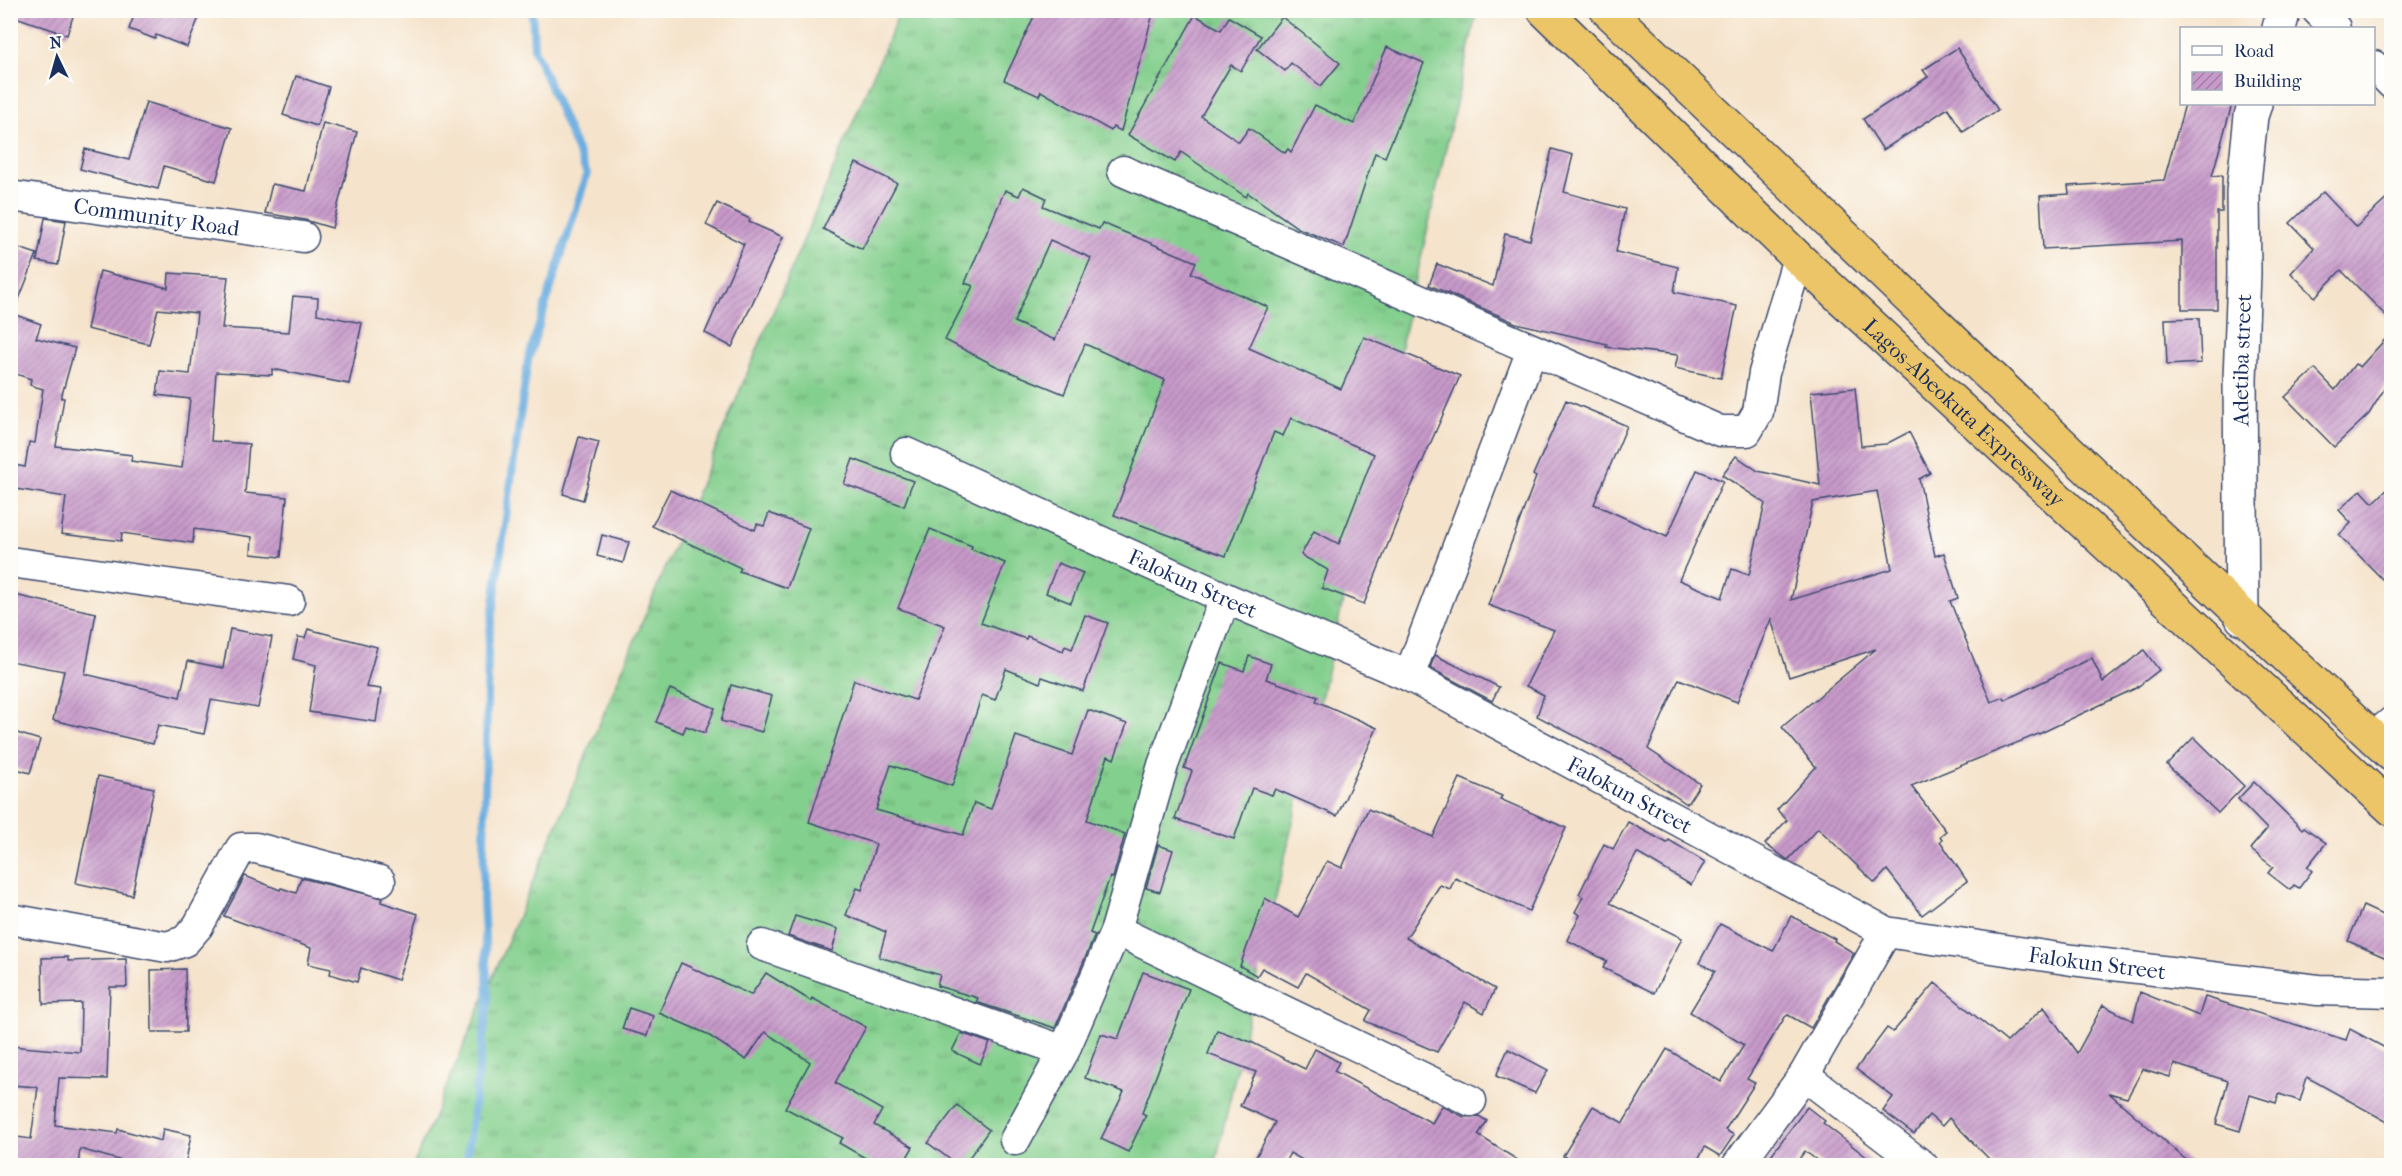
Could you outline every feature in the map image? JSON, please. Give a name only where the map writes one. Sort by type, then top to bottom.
[{"type":"highway","name":"Lagos-Abeokuta Expressway","points":[[1544,10],[1798,258],[2391,808]]},
{"type":"highway","name":"Lagos-Abeokuta Expressway","points":[[1607,10],[1866,255],[2242,618],[2385,738]]},
{"type":"street","points":[[2278,27],[2284,10]]},
{"type":"street","points":[[2317,10],[2334,27]]},
{"type":"street","points":[[2375,68],[2391,84]]},
{"type":"street","name":"Adetiba street","points":[[2242,618],[2240,379],[2244,273],[2243,192],[2251,116],[2255,105]]},
{"type":"street","points":[[1123,171],[1720,431],[1747,431],[1758,412],[1764,373],[1798,258]]},
{"type":"street","name":"Community Road","points":[[10,196],[303,237]]},
{"type":"street","points":[[1409,676],[1532,350]]},
{"type":"street","name":"Falokun Street","points":[[906,453],[1225,598],[1409,676],[1886,932],[2072,960],[2251,982],[2319,990],[2391,992]]},
{"type":"street","points":[[10,562],[289,601]]},
{"type":"street","points":[[1015,1140],[1064,1051],[1116,930],[1163,765],[1225,598]]},
{"type":"street","points":[[10,919],[167,947],[186,941],[198,926],[241,848],[256,848],[380,881]]},
{"type":"street","points":[[1116,930],[1471,1101]]},
{"type":"street","points":[[1737,1166],[1804,1075],[1886,932]]},
{"type":"street","points":[[762,945],[1064,1051]]},
{"type":"street","points":[[1804,1075],[1923,1166]]},
{"type":"green space","points":[[900,11],[1477,11],[1215,1165],[413,1166]]},
{"type":"building","points":[[10,10],[75,10],[67,35],[10,15]]},
{"type":"building","points":[[136,10],[202,10],[187,47],[156,35],[155,39],[129,29]]},
{"type":"building","points":[[1037,10],[1154,10],[1121,131],[1113,127],[1111,131],[1041,91],[1039,96],[1004,80]]},
{"type":"building","points":[[1195,15],[1221,30],[1229,17],[1261,36],[1241,71],[1231,65],[1201,116],[1239,142],[1249,128],[1285,153],[1288,149],[1291,152],[1315,105],[1354,124],[1387,47],[1424,63],[1385,157],[1375,153],[1344,247],[1298,228],[1248,193],[1246,197],[1181,152],[1175,162],[1128,135]]},
{"type":"building","points":[[1282,17],[1340,63],[1321,86],[1291,63],[1285,71],[1257,49]]},
{"type":"building","points":[[1957,48],[1998,110],[1963,132],[1948,108],[1883,150],[1863,119],[1928,77],[1923,70]]},
{"type":"building","points":[[296,76],[329,87],[317,126],[283,115]]},
{"type":"building","points":[[146,102],[232,128],[216,181],[164,166],[158,189],[80,169],[85,149],[129,160]]},
{"type":"building","points":[[2185,105],[2232,105],[2212,176],[2222,175],[2222,212],[2217,212],[2217,309],[2182,309],[2182,241],[2043,249],[2040,196],[2069,194],[2068,186],[2164,180]]},
{"type":"building","points":[[323,123],[357,132],[332,228],[305,220],[265,213],[272,184],[306,191]]},
{"type":"building","points":[[1552,149],[1573,155],[1564,192],[1625,209],[1616,252],[1678,267],[1674,292],[1737,306],[1721,378],[1675,368],[1678,355],[1606,347],[1607,344],[1516,323],[1429,285],[1437,264],[1493,286],[1505,234],[1530,240]]},
{"type":"building","points":[[856,163],[897,183],[862,249],[823,229]]},
{"type":"building","points":[[1023,187],[1046,198],[1043,206],[1099,229],[1102,223],[1196,262],[1191,273],[1268,307],[1249,348],[1341,389],[1364,337],[1460,376],[1406,499],[1364,604],[1322,588],[1328,570],[1301,555],[1314,531],[1339,544],[1374,454],[1291,418],[1283,436],[1274,432],[1226,556],[1114,515],[1165,380],[1085,344],[1064,394],[996,366],[945,340],[973,286],[965,283],[1005,190],[1019,196]],"holes":[[[1050,240],[1091,258],[1055,340],[1014,322]]]},
{"type":"building","points":[[2323,192],[2356,227],[2391,195],[2391,321],[2341,270],[2315,297],[2291,273],[2314,248],[2290,223]]},
{"type":"building","points":[[717,203],[750,219],[749,222],[783,237],[732,347],[705,333],[744,244],[706,225]]},
{"type":"building","points":[[45,218],[66,221],[58,265],[37,261]]},
{"type":"building","points":[[10,245],[37,254],[13,314],[41,324],[36,338],[75,348],[61,398],[64,398],[56,446],[132,455],[131,461],[182,468],[190,399],[157,395],[160,371],[190,374],[197,313],[158,309],[149,344],[87,329],[100,271],[168,288],[169,273],[228,277],[222,328],[289,332],[293,296],[318,298],[317,314],[362,323],[349,384],[272,369],[272,375],[216,372],[211,441],[249,444],[245,493],[287,497],[281,557],[251,554],[252,537],[194,529],[193,543],[122,533],[121,541],[61,534],[66,497],[10,488],[10,464],[25,467],[29,442],[35,443],[43,389],[30,385],[31,379],[10,372]]},
{"type":"building","points":[[2199,318],[2201,363],[2167,365],[2165,319]]},
{"type":"building","points":[[2391,333],[2391,378],[2369,414],[2334,447],[2285,397],[2315,369],[2335,390],[2355,364],[2360,367]]},
{"type":"building","points":[[1855,388],[1861,446],[1886,444],[1909,432],[1930,473],[1919,479],[1935,556],[1944,553],[1958,598],[1950,601],[1991,702],[2004,697],[2005,700],[2092,658],[2103,682],[2144,650],[2159,670],[2136,688],[2041,733],[1911,786],[1946,831],[1940,836],[1942,839],[1940,841],[1967,881],[1922,915],[1887,870],[1875,883],[1818,828],[1788,860],[1765,844],[1787,820],[1777,810],[1816,767],[1782,727],[1876,649],[1789,677],[1771,619],[1737,702],[1679,679],[1648,749],[1700,784],[1687,804],[1621,760],[1537,716],[1544,695],[1526,686],[1554,630],[1488,605],[1536,477],[1533,475],[1566,400],[1627,426],[1594,504],[1667,537],[1697,470],[1723,481],[1679,580],[1722,598],[1732,569],[1749,575],[1765,503],[1722,475],[1736,456],[1758,471],[1820,485],[1811,392]],"holes":[[[1877,491],[1892,569],[1791,600],[1813,502]]]},
{"type":"building","points":[[579,437],[599,442],[583,500],[563,494]]},
{"type":"building","points":[[853,459],[913,481],[904,506],[844,484]]},
{"type":"building","points":[[2391,486],[2391,588],[2339,535],[2351,523],[2339,510],[2361,490],[2373,503]]},
{"type":"building","points":[[670,490],[755,530],[757,524],[764,526],[769,513],[809,528],[787,588],[739,571],[741,568],[652,526]]},
{"type":"building","points":[[930,529],[972,546],[971,549],[1005,563],[981,623],[1026,639],[1027,636],[1063,651],[1065,646],[1072,649],[1085,615],[1108,623],[1083,691],[1042,677],[1040,683],[1006,669],[995,700],[982,695],[952,786],[891,765],[876,810],[963,835],[974,803],[991,809],[1016,736],[1072,755],[1088,710],[1127,724],[1114,759],[1108,756],[1087,820],[1125,834],[1113,878],[1110,877],[1090,933],[1095,935],[1055,1028],[976,1002],[978,998],[937,986],[940,975],[879,957],[886,932],[846,915],[857,888],[862,890],[876,844],[809,822],[854,680],[915,700],[945,626],[898,608]]},
{"type":"building","points":[[602,535],[629,542],[623,563],[597,556]]},
{"type":"building","points":[[1058,563],[1083,573],[1071,603],[1046,593]]},
{"type":"building","points":[[10,594],[96,613],[85,674],[180,697],[188,661],[223,668],[230,629],[272,637],[258,708],[211,700],[204,734],[158,725],[153,744],[53,720],[64,671],[10,661]]},
{"type":"building","points":[[308,629],[377,647],[366,687],[381,689],[376,722],[309,712],[316,665],[293,659],[298,637],[305,638]]},
{"type":"building","points":[[1435,655],[1499,687],[1492,701],[1430,668]]},
{"type":"building","points":[[1249,656],[1271,664],[1266,679],[1318,697],[1316,701],[1377,728],[1337,816],[1275,789],[1272,795],[1252,788],[1234,839],[1175,819],[1192,771],[1184,768],[1222,663],[1244,671]]},
{"type":"building","points":[[731,685],[772,696],[762,732],[721,721]]},
{"type":"building","points":[[670,689],[715,708],[705,733],[686,726],[683,733],[656,722]]},
{"type":"building","points":[[14,732],[40,740],[30,773],[10,767],[10,744]]},
{"type":"building","points":[[2194,737],[2244,786],[2218,813],[2167,765]]},
{"type":"building","points":[[98,776],[154,788],[132,895],[76,883]]},
{"type":"building","points":[[1460,778],[1502,796],[1500,799],[1566,828],[1529,911],[1455,878],[1450,889],[1440,885],[1406,938],[1495,989],[1484,1013],[1465,1002],[1437,1052],[1365,1021],[1371,1010],[1306,973],[1298,987],[1262,968],[1257,976],[1240,966],[1265,898],[1298,917],[1327,861],[1342,868],[1368,809],[1433,837]]},
{"type":"building","points":[[2254,782],[2302,829],[2304,827],[2326,843],[2307,867],[2312,871],[2299,888],[2294,885],[2290,890],[2268,873],[2273,867],[2250,849],[2267,829],[2238,799]]},
{"type":"building","points":[[1628,822],[1667,843],[1669,840],[1705,862],[1691,885],[1637,853],[1610,903],[1682,938],[1654,993],[1603,968],[1607,961],[1567,940],[1580,915],[1575,912],[1583,897],[1579,894],[1604,844],[1613,849]]},
{"type":"building","points":[[1158,845],[1173,850],[1160,892],[1146,888]]},
{"type":"building","points":[[245,876],[280,890],[281,888],[296,893],[301,878],[383,898],[381,902],[418,914],[398,980],[361,968],[357,982],[330,974],[331,969],[308,964],[311,948],[224,916]]},
{"type":"building","points":[[2363,906],[2391,919],[2391,960],[2348,941]]},
{"type":"building","points":[[795,916],[838,929],[832,951],[788,936]]},
{"type":"building","points":[[1791,916],[1835,939],[1834,941],[1854,953],[1811,1028],[1788,1015],[1785,1017],[1747,1079],[1755,1083],[1725,1130],[1734,1135],[1720,1156],[1705,1147],[1694,1166],[1580,1166],[1563,1156],[1593,1106],[1623,1123],[1667,1049],[1721,1082],[1744,1045],[1690,1012],[1715,971],[1699,963],[1720,924],[1773,951]]},
{"type":"building","points":[[68,957],[68,961],[126,959],[127,987],[110,987],[107,1079],[59,1078],[55,1125],[117,1133],[118,1129],[161,1141],[163,1129],[191,1135],[185,1166],[140,1166],[80,1149],[78,1166],[10,1166],[10,1136],[31,1139],[38,1087],[10,1085],[10,1046],[80,1052],[81,1003],[43,1004],[42,958]]},
{"type":"building","points":[[681,963],[751,995],[766,973],[811,1001],[812,998],[866,1027],[835,1083],[882,1110],[874,1125],[913,1147],[902,1166],[879,1166],[839,1143],[843,1138],[785,1108],[810,1062],[765,1032],[746,1060],[705,1033],[659,1013]]},
{"type":"building","points":[[185,969],[186,1032],[152,1032],[151,970]]},
{"type":"building","points":[[1143,972],[1189,989],[1142,1113],[1146,1115],[1128,1152],[1101,1139],[1124,1092],[1085,1078],[1101,1034],[1118,1039]]},
{"type":"building","points":[[1935,983],[2007,1042],[2044,1007],[2077,1053],[2103,1005],[2133,1021],[2140,992],[2199,1016],[2205,997],[2346,1040],[2350,1029],[2391,1051],[2391,1124],[2307,1077],[2300,1101],[2279,1094],[2276,1103],[2250,1095],[2240,1131],[2216,1124],[2228,1081],[2174,1064],[2170,1077],[2143,1069],[2127,1098],[2109,1093],[2193,1166],[1996,1166],[1949,1118],[1942,1126],[1929,1115],[1914,1134],[1883,1111],[1893,1097],[1856,1069],[1887,1028],[1893,1032]]},
{"type":"building","points":[[629,1008],[653,1016],[647,1036],[622,1029]]},
{"type":"building","points":[[1217,1030],[1251,1042],[1305,1069],[1315,1049],[1339,1062],[1334,1071],[1432,1123],[1442,1106],[1464,1117],[1479,1116],[1487,1121],[1478,1135],[1527,1166],[1313,1166],[1290,1153],[1283,1166],[1251,1166],[1275,1122],[1240,1106],[1256,1072],[1208,1054]]},
{"type":"building","points":[[961,1033],[990,1043],[980,1064],[952,1051]]},
{"type":"building","points":[[1508,1049],[1548,1070],[1535,1093],[1496,1076]]},
{"type":"building","points":[[957,1105],[989,1130],[963,1166],[959,1166],[928,1143]]},
{"type":"building","points":[[1807,1107],[1825,1121],[1823,1123],[1878,1166],[1824,1166],[1805,1151],[1794,1166],[1763,1166]]},
{"type":"waterway","points":[[466,1166],[488,1000],[483,898],[488,646],[528,360],[587,174],[534,49],[532,10]]}]
